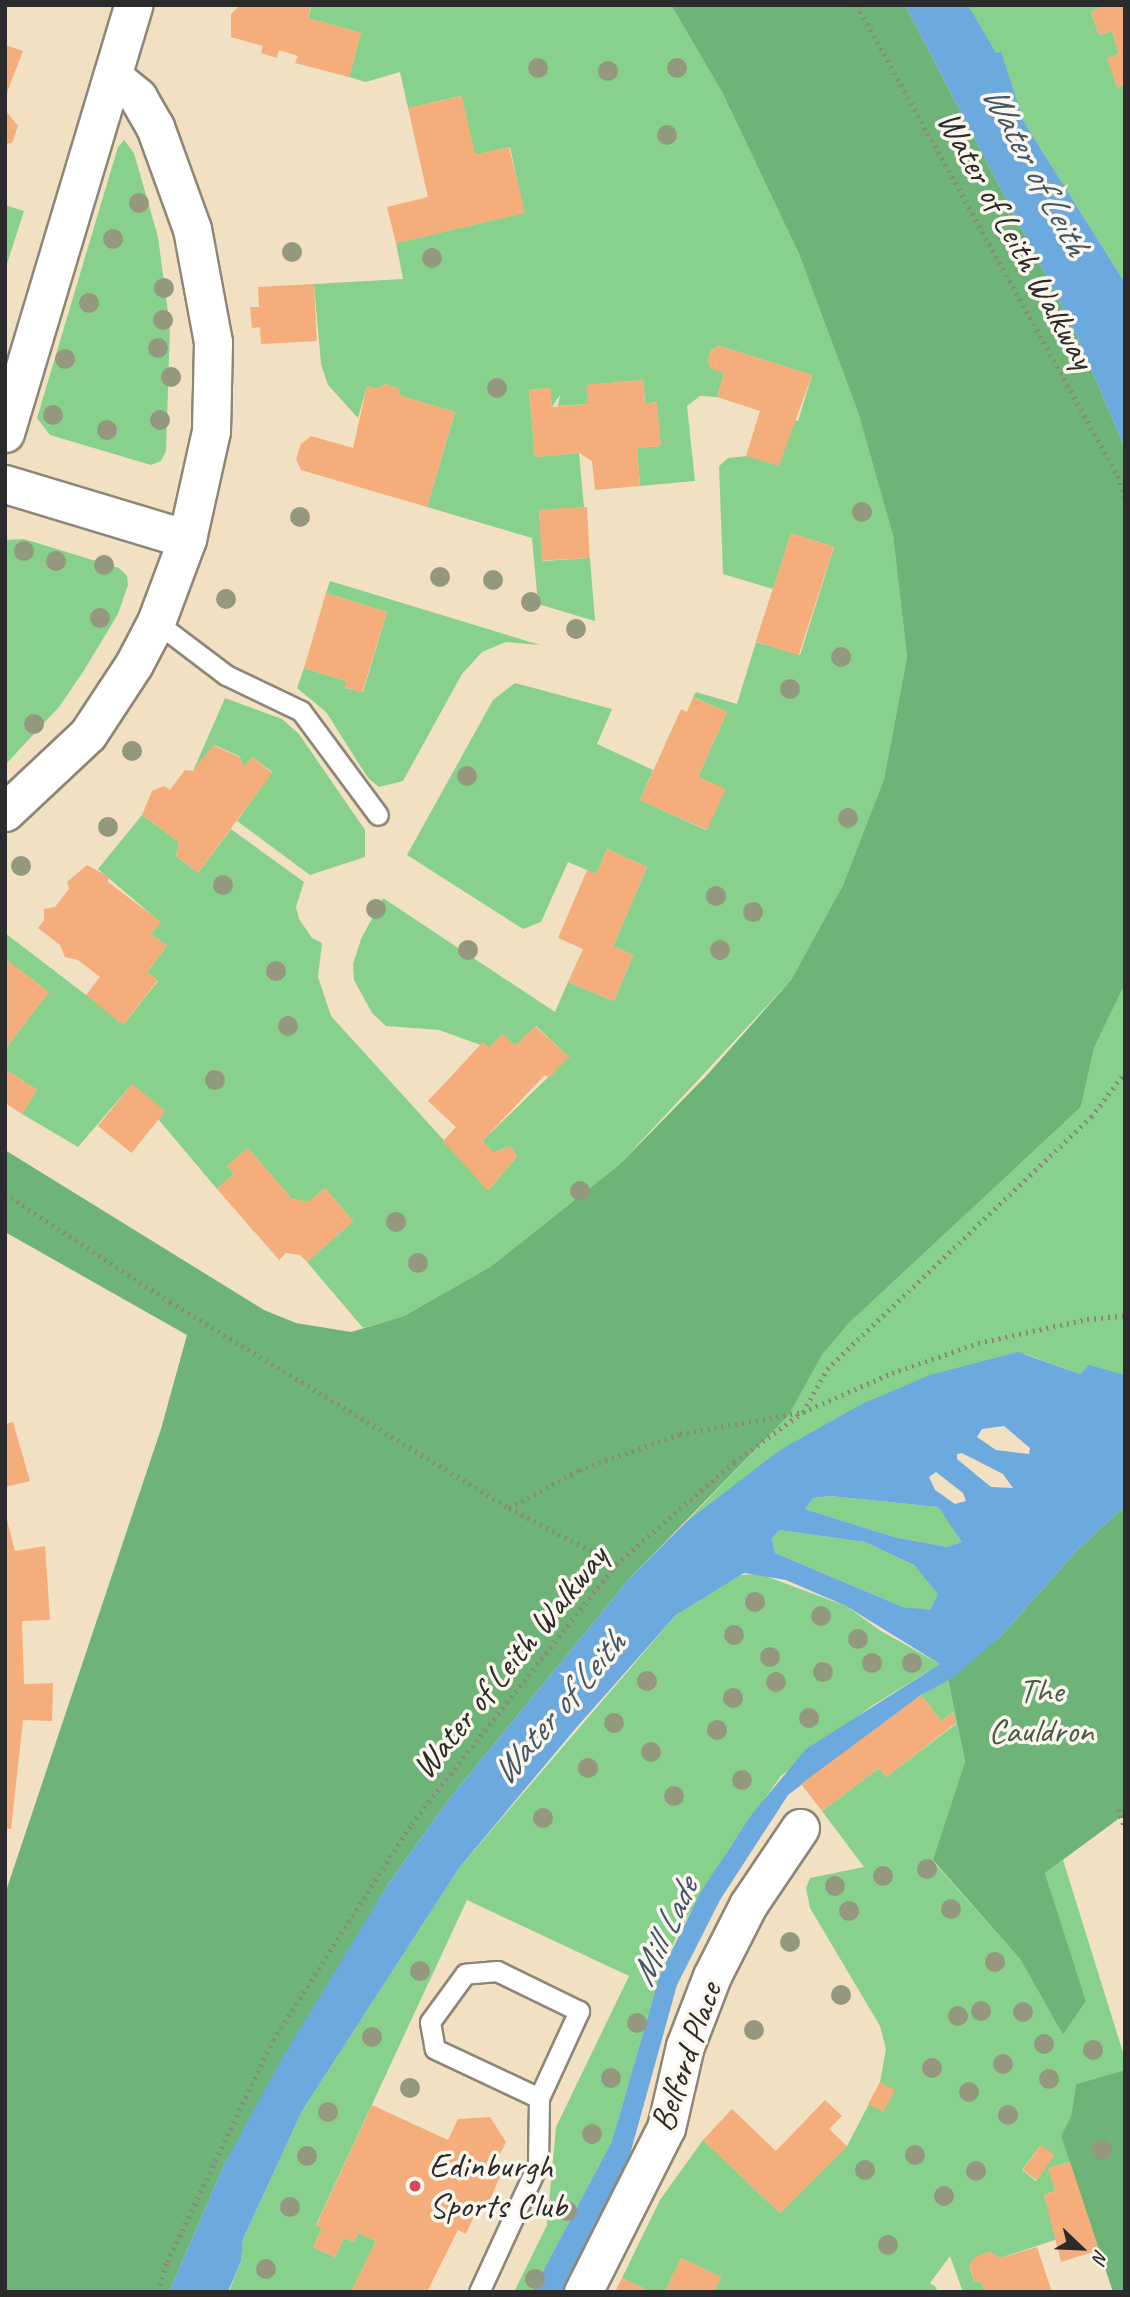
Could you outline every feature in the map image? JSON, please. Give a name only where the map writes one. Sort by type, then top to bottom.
[{"type":"street","points":[[5,433],[133,5]]},
{"type":"street","points":[[5,812],[88,734],[156,622],[187,539],[213,414],[215,364],[207,303],[186,209],[155,127],[138,97],[112,76]]},
{"type":"street","points":[[5,484],[187,539]]},
{"type":"street","name":"Belford Place","points":[[583,2292],[666,2128],[685,2046],[712,1976],[748,1905],[800,1828]]},
{"type":"lane","points":[[156,622],[226,675],[301,711],[378,815]]},
{"type":"lane","points":[[479,2292],[538,2164],[539,2098],[579,2011],[497,1971],[465,1974],[429,2022],[435,2049],[539,2098]]},
{"type":"path","name":"Water of Leith Walkway","points":[[858,5],[1118,477],[1125,501]]},
{"type":"path","points":[[509,1508],[579,1470],[680,1434],[803,1412],[827,1369],[1091,1117],[1125,1072]]},
{"type":"path","points":[[5,1194],[170,1302],[509,1508],[616,1564]]},
{"type":"path","name":"Water of Leith Walkway","points":[[157,2292],[273,2040],[411,1824],[616,1564],[734,1462],[803,1412],[892,1373],[978,1343],[1087,1319],[1125,1316]]},
{"type":"path","points":[[1125,1805],[1119,1809],[1125,1827]]},
{"type":"green space","points":[[312,5],[671,5],[722,92],[799,254],[858,412],[893,534],[907,657],[884,779],[843,885],[791,980],[619,1165],[490,1267],[404,1316],[363,1328],[307,1262],[353,1221],[325,1188],[308,1202],[292,1199],[248,1148],[227,1166],[234,1174],[217,1189],[158,1119],[164,1111],[132,1084],[78,1147],[22,1114],[37,1090],[5,1069],[5,1049],[49,992],[5,959],[5,933],[124,1024],[158,981],[147,972],[167,946],[151,934],[160,922],[98,869],[142,815],[179,842],[176,856],[198,873],[231,829],[304,882],[296,907],[299,919],[312,938],[322,943],[318,977],[331,1016],[489,1190],[517,1156],[510,1146],[493,1153],[482,1141],[569,1057],[536,1026],[515,1046],[502,1034],[489,1048],[439,1030],[386,1026],[372,1013],[354,980],[353,964],[361,939],[383,898],[555,1012],[568,982],[614,1001],[633,955],[613,946],[647,867],[607,849],[596,874],[568,862],[541,922],[523,929],[407,855],[493,700],[515,683],[612,709],[597,744],[653,770],[640,800],[706,830],[725,789],[698,777],[727,712],[693,697],[696,692],[737,704],[756,642],[800,655],[834,547],[791,533],[773,589],[723,574],[719,466],[728,458],[746,456],[792,420],[798,421],[812,375],[719,346],[711,350],[708,362],[711,368],[724,373],[717,397],[700,396],[687,406],[695,481],[640,486],[637,448],[661,446],[656,402],[645,404],[643,380],[587,385],[588,404],[558,406],[560,395],[552,407],[550,388],[529,390],[535,457],[579,453],[584,507],[539,511],[543,561],[590,558],[595,621],[538,604],[532,538],[427,507],[455,412],[401,396],[398,388],[385,384],[378,389],[367,386],[358,418],[328,385],[321,364],[314,284],[403,279],[396,243],[524,213],[510,147],[475,155],[461,96],[408,108],[400,72],[366,82],[349,77],[361,33],[308,18]]},
{"type":"green space","points":[[671,5],[905,5],[1073,327],[1125,448],[1125,984],[1094,1048],[1081,1107],[849,1323],[822,1355],[789,1415],[629,1579],[450,1798],[388,1884],[224,2165],[169,2292],[5,2292],[5,1894],[161,1429],[187,1335],[5,1232],[5,1150],[264,1310],[296,1323],[351,1332],[404,1316],[490,1267],[619,1165],[708,1074],[791,980],[843,885],[884,779],[907,657],[893,535],[858,412],[799,254],[722,92]]},
{"type":"green space","points":[[968,5],[1105,5],[1091,12],[1099,35],[1112,31],[1119,54],[1108,58],[1117,87],[1125,85],[1125,283],[1024,122],[1000,52],[996,54]]},
{"type":"green space","points":[[124,140],[134,153],[158,237],[170,327],[166,451],[161,461],[151,465],[50,435],[37,418],[118,147]]},
{"type":"green space","points":[[5,205],[24,211],[5,270]]},
{"type":"green space","points":[[24,539],[119,568],[127,576],[128,585],[118,614],[83,672],[59,707],[5,765],[5,540]]},
{"type":"green space","points":[[330,581],[540,645],[506,642],[482,652],[462,674],[403,781],[379,787],[368,778],[326,712],[297,688],[304,668],[346,681],[345,688],[363,692],[387,612],[326,593]]},
{"type":"green space","points":[[225,698],[282,719],[299,734],[365,830],[365,857],[310,875],[237,821],[272,772],[252,757],[244,767],[239,756],[214,745],[193,771]]},
{"type":"green space","points":[[1125,984],[1125,1375],[1107,1371],[1080,1374],[1025,1354],[685,1523],[789,1415],[822,1355],[849,1323],[1081,1107],[1094,1048]]},
{"type":"green space","points":[[830,1496],[938,1507],[963,1542],[947,1547],[894,1537],[805,1509],[813,1498]]},
{"type":"green space","name":"The Cauldron","points":[[1125,1506],[1125,1814],[1045,1873],[1086,2001],[1063,2035],[1020,1959],[933,1860],[965,1762],[948,1679],[1000,1637],[1078,1549]]},
{"type":"green space","points":[[779,1530],[865,1542],[914,1565],[939,1594],[929,1611],[903,1607],[775,1553],[772,1538]]},
{"type":"green space","points":[[760,1574],[846,1606],[881,1631],[940,1664],[870,1707],[781,1776],[728,1850],[678,1933],[660,1974],[612,2141],[532,2292],[514,2292],[547,2225],[556,2127],[629,1976],[467,1900],[316,2225],[322,2228],[313,2247],[335,2257],[344,2238],[354,2242],[358,2233],[376,2241],[351,2292],[229,2292],[241,2261],[243,2239],[302,2111],[459,1868],[676,1615],[740,1575]]},
{"type":"green space","points":[[948,1679],[965,1763],[933,1861],[1020,1959],[1063,2035],[1086,2001],[1045,1873],[1063,1860],[1125,2059],[1125,2070],[1076,2084],[1071,2116],[1061,2136],[1070,2162],[1049,2168],[1055,2191],[1044,2195],[1058,2239],[1000,2258],[989,2252],[969,2266],[974,2281],[982,2283],[985,2292],[963,2292],[950,2256],[930,2283],[937,2288],[934,2292],[714,2292],[721,2277],[681,2258],[665,2292],[651,2292],[622,2278],[660,2200],[703,2140],[780,2213],[847,2146],[869,2104],[883,2111],[880,2082],[886,2049],[880,2026],[810,1908],[806,1888],[810,1878],[864,1867],[822,1811],[879,1768],[886,1777],[956,1724],[953,1712],[941,1721],[921,1695]],"holes":[[[1040,2146],[1054,2155],[1036,2181],[1022,2170]]]},
{"type":"green space","points":[[1125,2070],[1125,2292],[1113,2292],[1061,2136],[1071,2116],[1076,2084]]},
{"type":"water","name":"Water of Leith","points":[[905,5],[968,5],[996,53],[1001,52],[1024,122],[1125,283],[1125,448],[1073,327]]},
{"type":"water","name":"Water of Leith","points":[[1018,1352],[1080,1374],[1089,1365],[1125,1375],[1125,1506],[1078,1549],[1000,1637],[954,1677],[921,1695],[788,1795],[720,1900],[677,1985],[629,2158],[562,2292],[532,2292],[612,2141],[660,1974],[702,1890],[752,1814],[806,1749],[940,1664],[846,1606],[786,1580],[744,1573],[676,1615],[576,1728],[459,1868],[302,2111],[243,2239],[241,2261],[228,2292],[169,2292],[224,2165],[281,2060],[388,1884],[450,1798],[629,1579],[685,1523],[780,1450],[862,1404],[930,1375]],"holes":[[[1004,1426],[1030,1448],[1029,1454],[996,1450],[977,1437],[982,1429]],[[962,1453],[1003,1474],[1013,1488],[991,1487],[957,1459],[957,1454]],[[936,1472],[963,1493],[966,1501],[955,1504],[935,1490],[929,1477]],[[830,1496],[938,1507],[962,1542],[947,1547],[894,1537],[805,1509],[813,1498]],[[779,1530],[865,1542],[914,1565],[938,1594],[930,1610],[903,1607],[775,1553],[772,1538]]]},
{"type":"building","points":[[240,5],[311,5],[308,18],[361,33],[349,77],[295,63],[298,56],[279,50],[277,58],[261,53],[263,46],[231,37],[231,14]]},
{"type":"building","points":[[1105,5],[1125,5],[1125,85],[1117,87],[1107,58],[1119,54],[1112,31],[1099,35],[1091,12]]},
{"type":"building","points":[[5,45],[23,51],[6,95],[5,95]]},
{"type":"building","points":[[462,96],[475,155],[509,147],[525,213],[396,243],[387,207],[428,197],[408,108]]},
{"type":"building","points":[[5,110],[18,126],[12,143],[5,144]]},
{"type":"building","points":[[314,284],[317,341],[261,344],[260,327],[252,328],[250,307],[259,307],[258,287]]},
{"type":"building","points":[[719,346],[812,375],[779,466],[746,456],[760,411],[717,397],[724,373],[711,369],[708,362],[711,350]]},
{"type":"building","points":[[643,380],[645,404],[657,402],[661,446],[637,448],[640,486],[595,490],[592,461],[579,453],[535,457],[529,390],[550,388],[552,407],[588,404],[586,385]]},
{"type":"building","points":[[385,384],[398,388],[401,396],[455,412],[427,507],[301,470],[296,459],[301,444],[311,436],[353,448],[367,386],[378,389]]},
{"type":"building","points":[[587,507],[590,558],[542,560],[539,510]]},
{"type":"building","points":[[791,533],[834,547],[799,655],[756,641]]},
{"type":"building","points":[[326,593],[387,612],[362,693],[344,687],[346,681],[304,668]]},
{"type":"building","points":[[693,697],[727,712],[698,777],[726,789],[707,830],[640,800],[681,709],[687,712]]},
{"type":"building","points":[[213,745],[239,757],[244,767],[252,757],[272,773],[198,873],[176,856],[179,842],[142,815],[152,791],[164,786],[170,790],[185,770],[193,771]]},
{"type":"building","points":[[607,849],[647,867],[613,946],[633,955],[614,1001],[568,982],[583,949],[558,938],[587,870],[596,874]]},
{"type":"building","points":[[87,865],[109,877],[108,882],[161,922],[151,934],[167,946],[147,972],[158,980],[123,1025],[86,995],[100,977],[78,960],[65,957],[60,945],[38,928],[44,920],[44,909],[55,907],[69,889],[67,882]]},
{"type":"building","points":[[5,959],[49,992],[5,1049]]},
{"type":"building","points":[[535,1026],[569,1057],[549,1078],[545,1075],[482,1141],[493,1153],[510,1146],[517,1156],[488,1191],[443,1141],[456,1127],[428,1101],[483,1042],[489,1048],[502,1034],[515,1046]]},
{"type":"building","points":[[5,1069],[37,1090],[22,1114],[5,1103]]},
{"type":"building","points":[[132,1084],[165,1111],[131,1153],[98,1126]]},
{"type":"building","points":[[248,1148],[292,1199],[308,1202],[325,1188],[353,1221],[307,1262],[300,1255],[286,1253],[279,1260],[217,1189],[234,1174],[227,1166]]},
{"type":"building","points":[[13,1422],[30,1481],[5,1487],[5,1424]]},
{"type":"building","points":[[5,1512],[15,1551],[45,1546],[50,1620],[22,1621],[24,1684],[53,1683],[52,1721],[23,1720],[11,1829],[5,1828]]},
{"type":"building","points":[[921,1695],[941,1721],[953,1712],[956,1723],[886,1777],[879,1768],[822,1811],[801,1784]]},
{"type":"building","points":[[880,2082],[895,2090],[883,2112],[868,2104]]},
{"type":"building","points":[[825,2100],[842,2116],[829,2129],[847,2146],[780,2213],[703,2140],[732,2109],[776,2151]]},
{"type":"building","name":"Edinburgh Sports Club","points":[[372,2105],[448,2140],[458,2119],[490,2117],[506,2142],[496,2162],[505,2166],[486,2208],[479,2205],[466,2234],[458,2230],[427,2292],[351,2292],[376,2241],[358,2233],[354,2242],[344,2238],[335,2257],[313,2247],[322,2228],[316,2226]]},
{"type":"building","points":[[1041,2145],[1055,2155],[1037,2180],[1023,2170]]},
{"type":"building","points":[[1070,2162],[1099,2250],[1061,2262],[1044,2195],[1055,2191],[1048,2168]]},
{"type":"building","points":[[1037,2247],[1052,2292],[985,2292],[982,2283],[974,2281],[969,2265],[975,2257],[989,2252],[1000,2258]]},
{"type":"building","points":[[681,2258],[721,2277],[714,2292],[665,2292]]},
{"type":"building","points":[[622,2278],[651,2292],[615,2292]]},
{"type":"place","name":"Edinburgh Sports Club","points":[[415,2186]]},
{"type":"water label","name":"Mill Lade","points":[[664,1932]]}]
